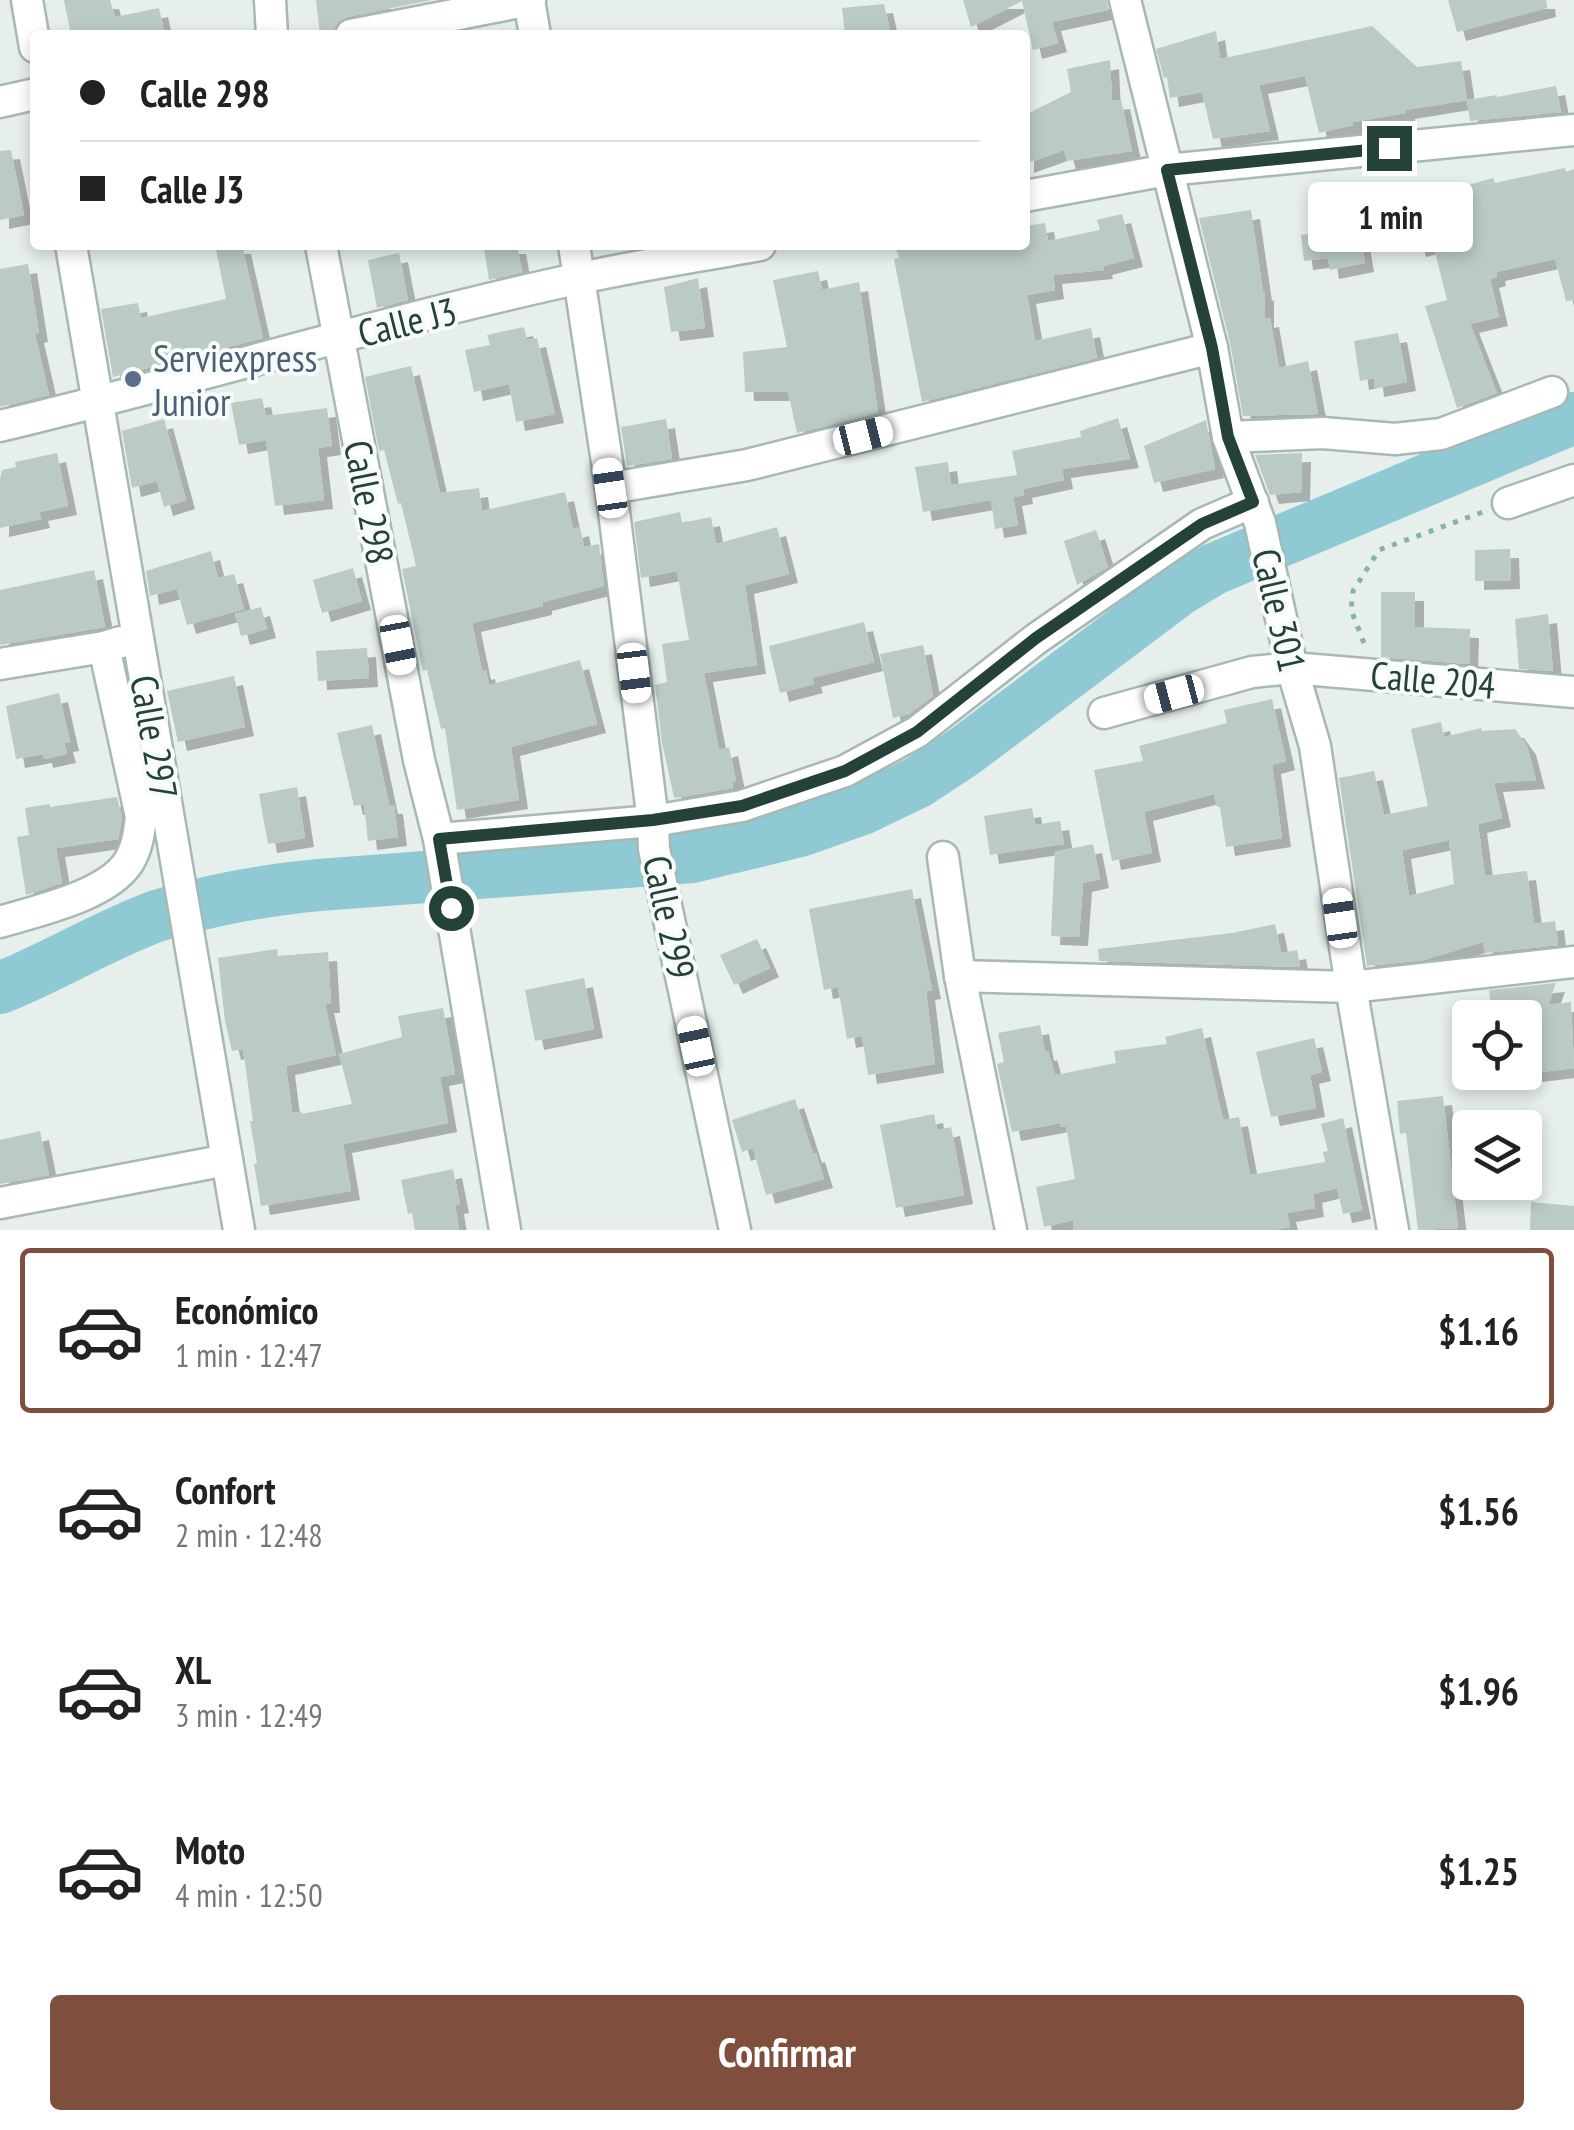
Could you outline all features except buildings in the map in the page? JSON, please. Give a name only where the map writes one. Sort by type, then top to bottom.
[{"type":"street","points":[[26,0],[32,30]]},
{"type":"street","points":[[270,0],[272,30]]},
{"type":"street","points":[[377,30],[530,0],[535,30]]},
{"type":"street","name":"Calle 301","points":[[1125,0],[1212,348],[1228,437],[1256,513],[1292,668],[1315,746],[1351,988],[1394,1230]]},
{"type":"street","points":[[0,102],[30,95]]},
{"type":"street","points":[[1030,195],[1167,170],[1574,130]]},
{"type":"street","name":"Calle 297","points":[[71,250],[239,1230]]},
{"type":"street","name":"Calle 298","points":[[323,250],[419,760],[439,841],[505,1230]]},
{"type":"street","name":"Calle 299","points":[[575,250],[610,488],[653,835],[735,1230]]},
{"type":"street","name":"Calle J3","points":[[0,426],[580,278],[733,250]]},
{"type":"street","points":[[610,488],[746,465],[1212,348]]},
{"type":"street","points":[[1228,437],[1323,433],[1394,439],[1442,434],[1552,392]]},
{"type":"street","points":[[1508,503],[1574,480]]},
{"type":"street","points":[[439,841],[653,835],[845,771],[917,732],[1036,638],[1202,524],[1256,513]]},
{"type":"street","points":[[0,664],[104,647],[138,637]]},
{"type":"street","points":[[0,922],[82,896],[104,884],[126,866],[138,842],[141,818],[104,647]]},
{"type":"street","name":"Calle 204","points":[[1104,713],[1252,672],[1292,668],[1574,692]]},
{"type":"street","points":[[943,857],[960,976],[1011,1230]]},
{"type":"street","points":[[960,976],[1351,988],[1574,962]]},
{"type":"street","points":[[0,1202],[227,1160]]},
{"type":"path","points":[[1376,674],[1351,610],[1353,591],[1379,550],[1508,503]]},
{"type":"waterway","points":[[0,988],[154,917],[228,898],[319,885],[692,857],[800,831],[862,809],[918,782],[965,751],[1179,590],[1214,569],[1574,418]]},
{"type":"place","name":"Serviexpress Junior","points":[[133,379]]},
{"type":"route","points":[[451,908],[439,839],[653,820],[742,806],[845,771],[917,732],[1036,638],[1202,524],[1253,502],[1228,437],[1212,348],[1167,170],[1389,148]]}]
